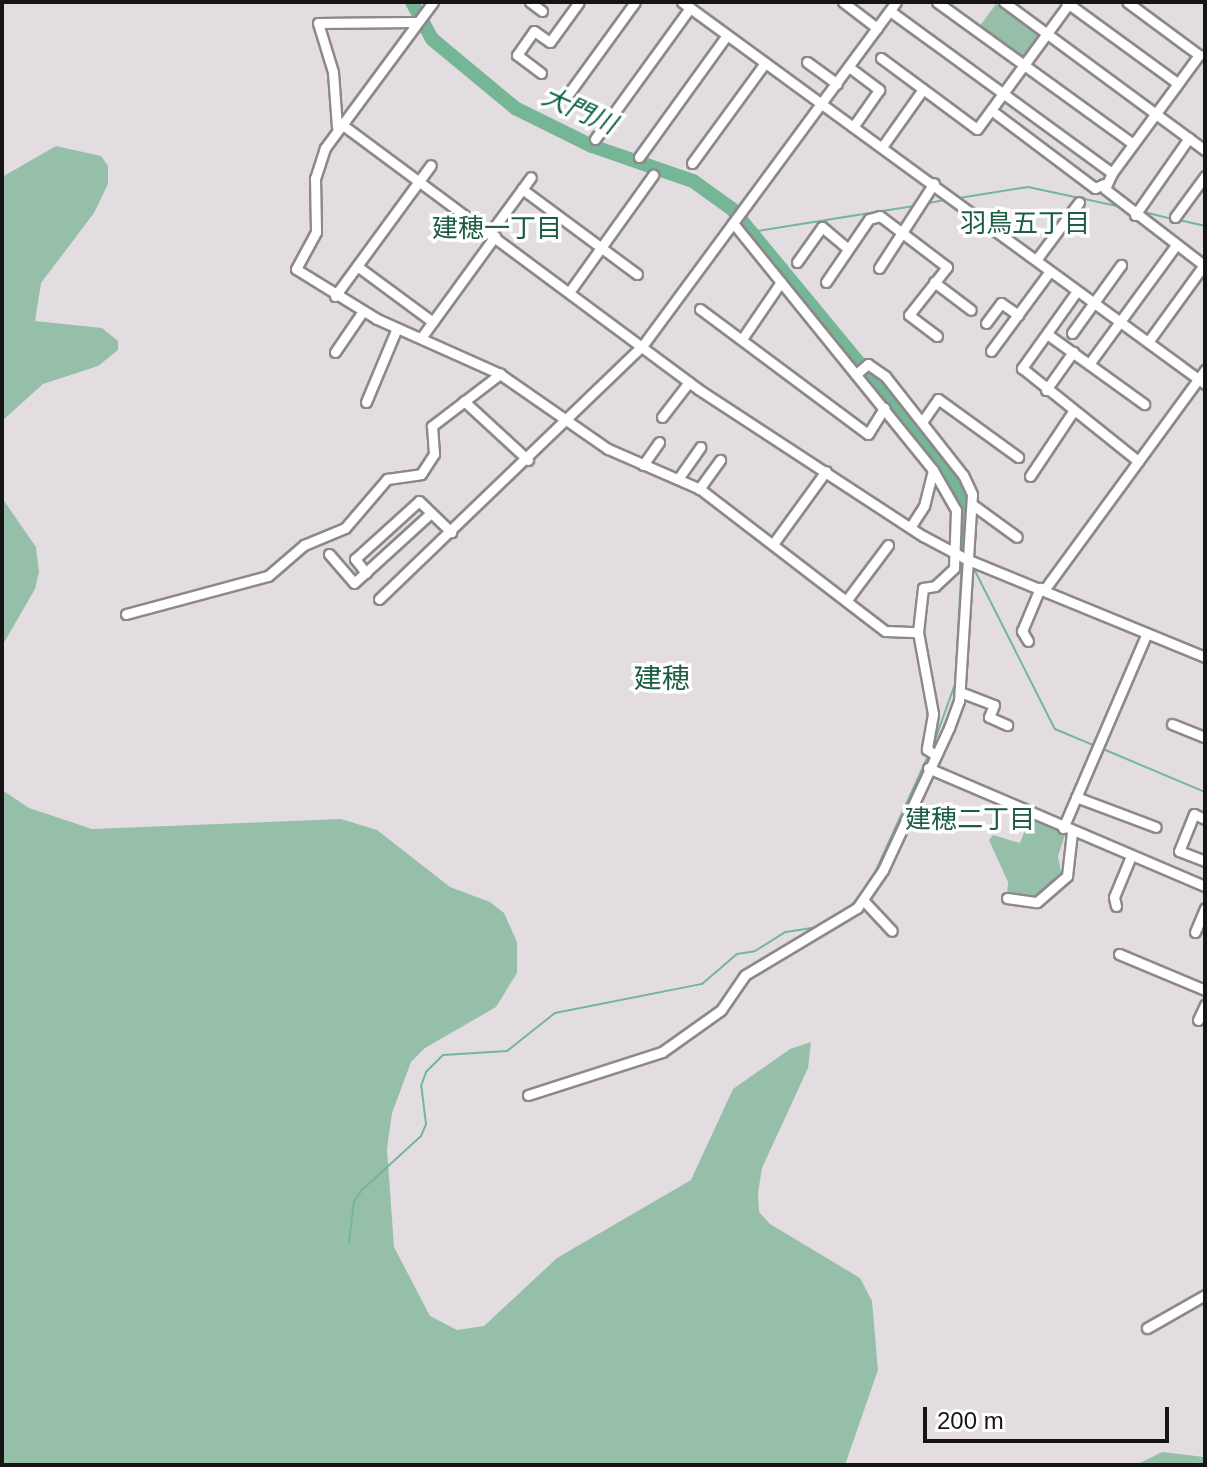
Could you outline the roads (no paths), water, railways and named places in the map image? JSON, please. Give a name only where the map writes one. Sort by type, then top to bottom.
[{"type":"street","points":[[418,2],[418,18]]},
{"type":"street","points":[[433,2],[338,127],[315,178],[316,232],[296,269],[363,311],[500,374],[571,419],[594,441],[699,489],[885,631],[918,632]]},
{"type":"street","points":[[530,2],[542,11]]},
{"type":"street","points":[[541,73],[517,55],[534,31],[550,42],[579,2]]},
{"type":"street","points":[[569,93],[635,2]]},
{"type":"street","points":[[843,2],[877,28]]},
{"type":"street","points":[[379,599],[571,419],[643,345],[896,2]]},
{"type":"street","points":[[937,2],[1133,144]]},
{"type":"street","points":[[1004,2],[1205,150]]},
{"type":"street","points":[[991,110],[1095,188],[1104,184],[1202,51],[1127,2]]},
{"type":"street","points":[[881,58],[977,129],[1069,3],[1177,83]]},
{"type":"street","points":[[595,139],[686,5],[934,183],[1202,382]]},
{"type":"street","points":[[890,11],[1112,173]]},
{"type":"street","points":[[338,127],[333,72],[318,23],[418,18]]},
{"type":"street","points":[[639,157],[727,35]]},
{"type":"street","points":[[807,62],[837,84]]},
{"type":"street","points":[[692,163],[765,63]]},
{"type":"street","points":[[849,67],[879,90],[853,127]]},
{"type":"street","points":[[882,147],[923,89]]},
{"type":"street","points":[[338,127],[419,181],[689,382],[955,553],[1205,657]]},
{"type":"street","points":[[1135,215],[1189,138]]},
{"type":"street","points":[[335,296],[431,165]]},
{"type":"street","points":[[570,291],[653,175]]},
{"type":"street","points":[[1175,217],[1205,176]]},
{"type":"street","points":[[421,338],[531,177]]},
{"type":"street","points":[[879,268],[904,235],[934,183]]},
{"type":"street","points":[[1104,184],[1135,215],[1205,265],[1148,342]]},
{"type":"street","points":[[522,189],[637,274]]},
{"type":"street","points":[[1036,260],[1079,202]]},
{"type":"street","points":[[826,282],[869,219],[880,216],[947,267],[909,315],[937,336]]},
{"type":"street","points":[[733,223],[933,470],[956,510],[954,568],[935,586],[923,588],[918,632],[933,714],[927,749],[934,754]]},
{"type":"street","points":[[797,262],[822,227],[848,249]]},
{"type":"street","points":[[1089,364],[1176,245]]},
{"type":"street","points":[[1072,333],[1121,265]]},
{"type":"street","points":[[357,266],[433,322]]},
{"type":"street","points":[[991,351],[1050,271]]},
{"type":"street","points":[[742,339],[781,282]]},
{"type":"street","points":[[934,282],[971,310]]},
{"type":"street","points":[[1077,291],[1022,368],[1138,461]]},
{"type":"street","points":[[986,323],[1001,303],[1018,315]]},
{"type":"street","points":[[700,309],[868,434],[884,408]]},
{"type":"street","points":[[335,352],[363,311]]},
{"type":"street","points":[[366,402],[397,328]]},
{"type":"street","points":[[1047,334],[1144,404]]},
{"type":"street","points":[[1046,390],[1073,352]]},
{"type":"street","points":[[528,1095],[662,1052],[721,1010],[745,975],[845,918],[863,900],[883,870],[960,692],[966,559],[973,505],[963,475],[885,376],[868,364],[856,374]]},
{"type":"street","points":[[1028,641],[1022,631],[1042,589],[1202,382],[1205,370]]},
{"type":"street","points":[[126,614],[259,580],[279,569],[304,545],[345,528],[387,479],[421,474],[434,454],[432,426],[500,374]]},
{"type":"street","points":[[662,417],[689,382]]},
{"type":"street","points":[[922,422],[938,399],[1018,457]]},
{"type":"street","points":[[464,401],[528,460]]},
{"type":"street","points":[[1030,476],[1074,410]]},
{"type":"street","points":[[643,465],[659,442]]},
{"type":"street","points":[[678,479],[700,447]]},
{"type":"street","points":[[699,489],[720,460]]},
{"type":"street","points":[[911,526],[924,506],[933,470]]},
{"type":"street","points":[[773,544],[826,471]]},
{"type":"street","points":[[366,573],[355,559],[419,501],[451,532]]},
{"type":"street","points":[[973,505],[1017,537]]},
{"type":"street","points":[[329,554],[354,583],[431,513]]},
{"type":"street","points":[[846,601],[888,545]]},
{"type":"street","points":[[1007,898],[1037,902],[1067,876],[1067,830],[1076,797],[1147,633]]},
{"type":"street","points":[[960,692],[994,705],[989,717],[1007,725]]},
{"type":"street","points":[[1172,724],[1205,737]]},
{"type":"street","points":[[928,768],[1067,830],[1205,886]]},
{"type":"street","points":[[1076,797],[1156,827]]},
{"type":"street","points":[[1205,819],[1194,814],[1179,851],[1205,861]]},
{"type":"street","points":[[1116,906],[1114,897],[1131,856]]},
{"type":"street","points":[[863,900],[892,931]]},
{"type":"street","points":[[1195,932],[1205,908]]},
{"type":"street","points":[[1119,954],[1205,990]]},
{"type":"street","points":[[1198,1020],[1205,1005]]},
{"type":"street","points":[[1147,1328],[1205,1295]]},
{"type":"waterway","name":"大門川","points":[[412,2],[432,39],[515,108],[592,146],[693,181],[732,209],[950,473],[960,498],[963,546]]},
{"type":"waterway","points":[[959,198],[1028,187],[1122,207]]},
{"type":"waterway","points":[[924,204],[945,200]]},
{"type":"waterway","points":[[751,232],[914,206]]},
{"type":"waterway","points":[[1144,212],[1173,219]]},
{"type":"waterway","points":[[1179,220],[1205,226]]},
{"type":"waterway","points":[[932,748],[955,684],[962,559]]},
{"type":"waterway","points":[[972,565],[1055,729],[1093,745]]},
{"type":"waterway","points":[[1103,749],[1205,792]]},
{"type":"waterway","points":[[872,879],[929,754]]},
{"type":"waterway","points":[[850,907],[861,894]]},
{"type":"waterway","points":[[349,1242],[354,1201],[421,1136],[426,1124],[421,1086],[426,1072],[443,1055],[507,1051],[555,1013],[702,984],[737,954],[755,951],[786,932],[817,927]]},
{"type":"district","name":"羽鳥五丁目","points":[[1025,224]]},
{"type":"district","name":"建穂一丁目","points":[[497,229]]},
{"type":"district","name":"建穂","points":[[662,679]]},
{"type":"district","name":"建穂二丁目","points":[[970,820]]}]
